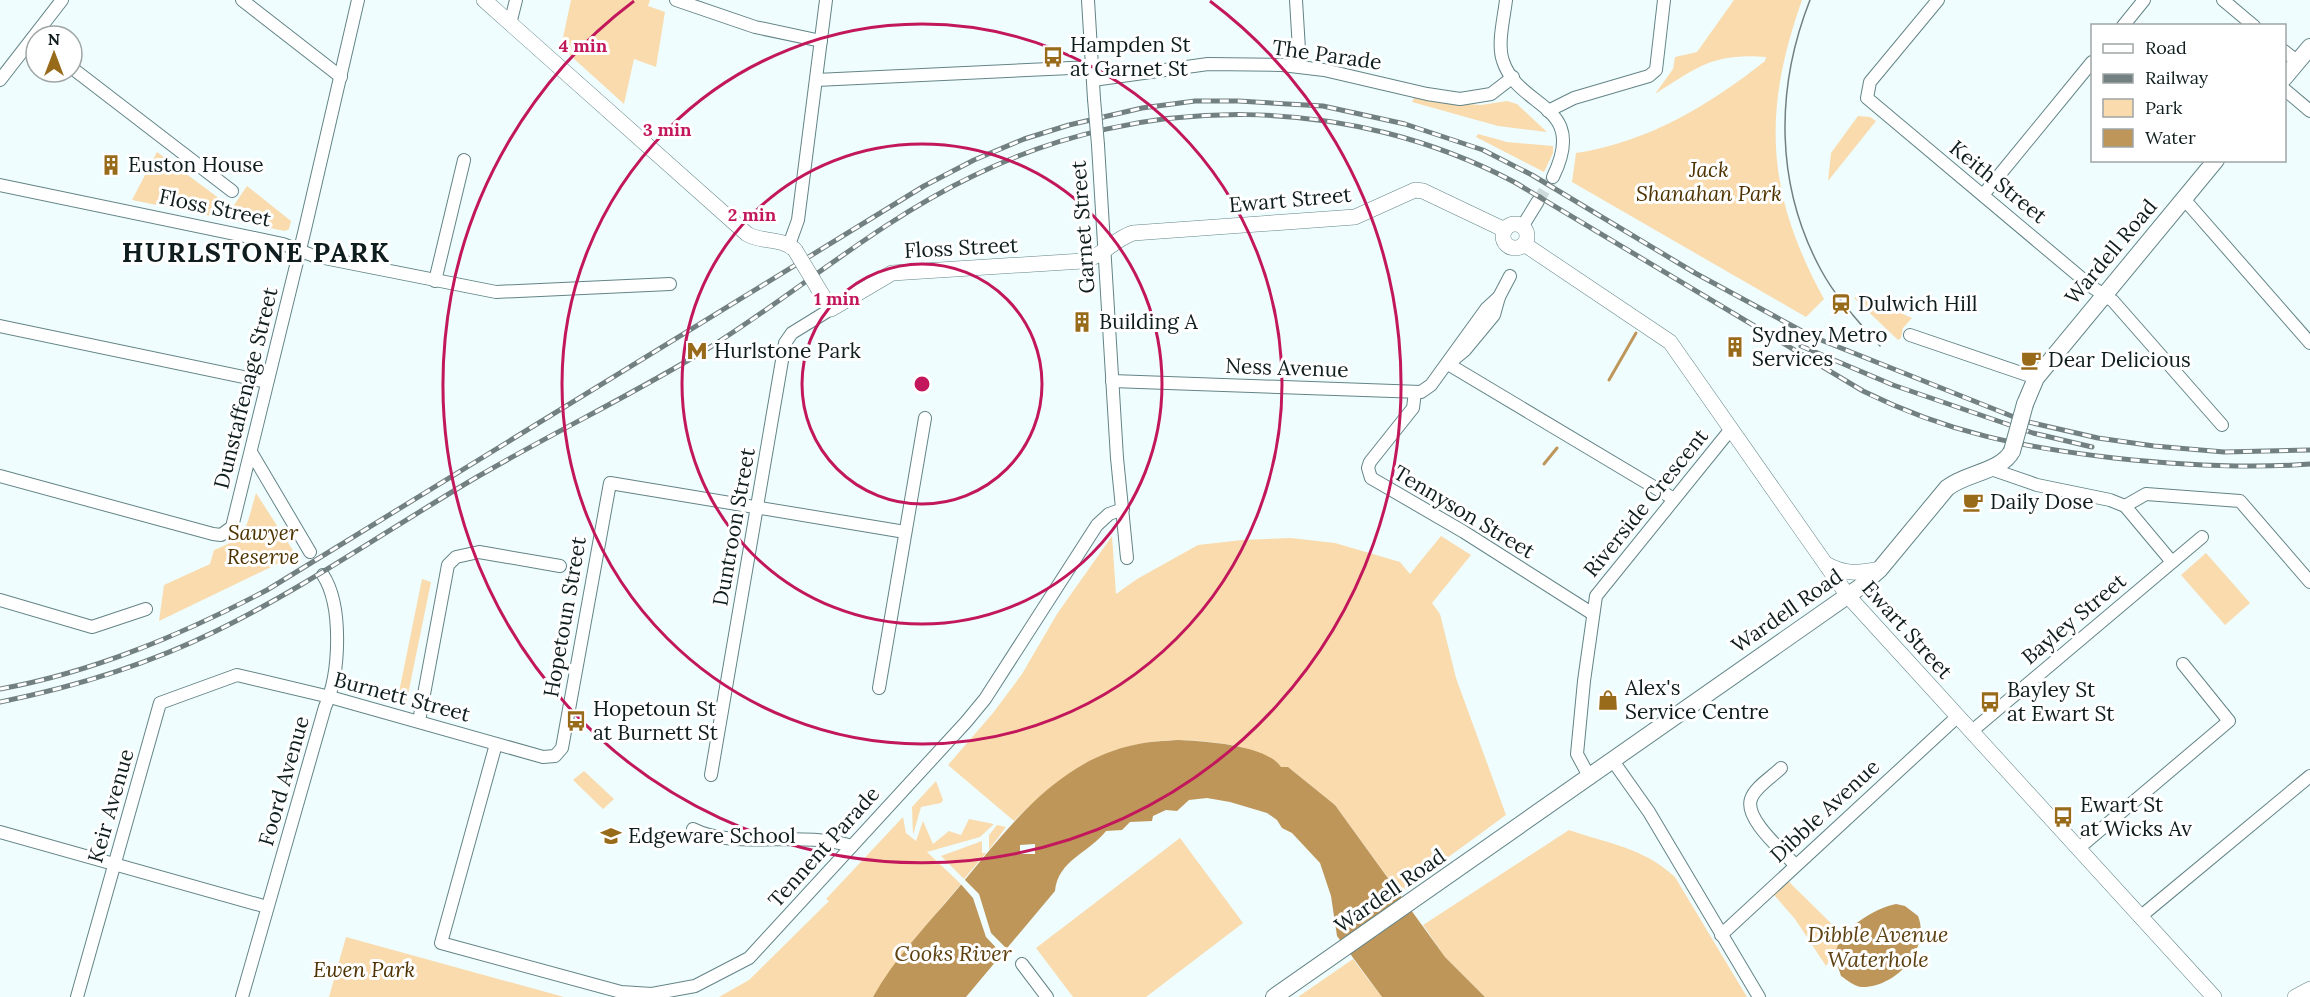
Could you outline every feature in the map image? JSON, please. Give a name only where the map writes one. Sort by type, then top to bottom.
[{"type":"main road","points":[[2286,76],[2310,47]]},
{"type":"main road","name":"Wardell Road","points":[[1274,997],[1848,596],[1880,569],[1947,488],[2005,460],[2012,451],[2025,404],[2036,378],[2214,162]]},
{"type":"street","points":[[45,24],[62,0]]},
{"type":"street","points":[[242,0],[341,77]]},
{"type":"street","name":"Dunstaffenage Street","points":[[0,476],[221,535],[232,527],[300,251],[358,0]]},
{"type":"street","points":[[484,0],[747,234],[759,240],[792,247]]},
{"type":"street","points":[[510,24],[516,0]]},
{"type":"street","points":[[676,0],[755,27],[821,41]]},
{"type":"street","points":[[826,0],[798,220],[792,247],[831,309]]},
{"type":"street","name":"Garnet Street","points":[[1088,0],[1112,381],[1127,558]]},
{"type":"street","points":[[1296,0],[1300,66]]},
{"type":"street","points":[[1506,0],[1503,61],[1513,77],[1561,126],[1563,147],[1553,177]]},
{"type":"street","points":[[1548,111],[1574,98],[1649,76],[1656,70],[1664,0]]},
{"type":"street","name":"Keith Street","points":[[1938,0],[1870,82],[1867,98],[2113,301],[2222,426]]},
{"type":"street","points":[[2125,24],[2144,0]]},
{"type":"street","points":[[2223,0],[2252,24]]},
{"type":"street","points":[[0,80],[24,51]]},
{"type":"street","points":[[2286,53],[2298,62]]},
{"type":"street","points":[[1983,195],[2091,63]]},
{"type":"street","name":"The Parade","points":[[816,80],[1093,74],[1208,64],[1300,66],[1460,99],[1491,94],[1513,77]]},
{"type":"street","points":[[84,77],[232,190]]},
{"type":"street","points":[[2286,91],[2310,111]]},
{"type":"street","points":[[435,281],[464,160]]},
{"type":"street","name":"Floss Street","points":[[0,185],[283,244],[300,251],[435,281],[496,292],[670,284]]},
{"type":"street","name":"Ewart Street","points":[[1105,249],[1133,233],[1355,218],[1415,190],[1423,191],[1506,230]]},
{"type":"street","points":[[2184,199],[2310,343]]},
{"type":"street","points":[[1522,227],[1538,201]]},
{"type":"street","points":[[1515,225],[1522,227],[1527,235],[1524,244],[1518,248],[1507,244],[1504,238],[1506,230],[1515,225]]},
{"type":"street","name":"Ewart Street","points":[[1524,244],[1670,342],[1848,596],[2214,997]]},
{"type":"street","name":"Floss Street","points":[[831,309],[888,274],[1083,261],[1093,258],[1105,249]]},
{"type":"street","points":[[1415,392],[1428,388],[1448,364],[1472,327],[1499,297],[1510,276]]},
{"type":"street","name":"Duntroon Street","points":[[711,775],[787,339],[831,309]]},
{"type":"street","points":[[0,326],[267,382]]},
{"type":"street","points":[[1910,335],[2036,378]]},
{"type":"street","points":[[1448,364],[1674,500]]},
{"type":"street","name":"Ness Avenue","points":[[1112,381],[1415,392]]},
{"type":"street","name":"Tennyson Street","points":[[1415,392],[1413,408],[1370,462],[1368,468],[1371,478],[1464,531],[1593,614]]},
{"type":"street","points":[[879,688],[925,417]]},
{"type":"street","name":"Riverside Crescent","points":[[1590,778],[1577,754],[1596,596],[1731,429]]},
{"type":"street","points":[[251,452],[310,552]]},
{"type":"street","points":[[1988,468],[2037,485],[2110,500],[2125,506],[2172,562]]},
{"type":"street","name":"Hopetoun Street","points":[[555,756],[562,748],[610,483],[757,507]]},
{"type":"street","points":[[2125,506],[2146,494],[2240,501],[2310,582]]},
{"type":"street","points":[[757,507],[905,532]]},
{"type":"street","name":"Tennent Parade","points":[[496,744],[441,943],[621,992],[652,993],[690,987],[741,965],[749,958],[978,709],[1097,525],[1109,514],[1122,509]]},
{"type":"street","name":"Bayley Street","points":[[1972,731],[2202,537]]},
{"type":"street","points":[[419,721],[448,565],[456,557],[479,552],[560,566]]},
{"type":"street","points":[[1824,562],[1842,572],[1880,569]]},
{"type":"street","name":"Foord Avenue","points":[[242,997],[333,689],[336,610],[333,593],[324,575]]},
{"type":"street","points":[[0,600],[92,627],[146,609]]},
{"type":"street","points":[[2079,848],[2229,721],[2183,664]]},
{"type":"street","name":"Burnett Street","points":[[237,675],[330,697],[543,757],[555,756]]},
{"type":"street","name":"Keir Avenue","points":[[77,997],[160,703],[237,675]]},
{"type":"street","name":"Dibble Avenue","points":[[1721,935],[1957,717]]},
{"type":"street","points":[[1613,761],[1649,812],[1759,997]]},
{"type":"street","points":[[1781,768],[1754,793],[1751,799],[1751,814],[1795,865]]},
{"type":"street","points":[[2140,917],[2310,776]]},
{"type":"street","points":[[693,829],[719,838],[809,837],[852,846]]},
{"type":"street","points":[[0,832],[267,907]]},
{"type":"street","points":[[1022,964],[1047,997]]},
{"type":"street","points":[[2295,997],[2310,989]]},
{"type":"green space","points":[[571,0],[650,0],[648,6],[665,12],[656,67],[634,59],[624,104],[561,47]]},
{"type":"green space","name":"Jack Shanahan Park","points":[[1734,0],[1802,0],[1780,79],[1776,116],[1776,152],[1781,188],[1790,223],[1824,299],[1806,317],[1572,182],[1576,153],[1628,140],[1676,120],[1722,93],[1765,61],[1766,57],[1748,56],[1719,60],[1695,69],[1655,94],[1673,69],[1675,57],[1697,52]]},
{"type":"green space","points":[[1415,96],[1481,105],[1507,101],[1517,104],[1547,132],[1498,126],[1412,102]]},
{"type":"green space","points":[[1858,116],[1870,117],[1876,121],[1828,181],[1831,153]]},
{"type":"green space","points":[[1478,134],[1507,142],[1553,146],[1553,153],[1544,172],[1476,137]]},
{"type":"green space","points":[[157,152],[232,208],[247,186],[291,221],[289,229],[285,231],[132,200]]},
{"type":"green space","points":[[1859,295],[1912,318],[1903,328],[1901,338],[1898,340],[1854,298]]},
{"type":"green space","name":"Sawyer Reserve","points":[[256,493],[296,555],[159,621],[164,585],[210,564],[214,550],[240,535],[248,522]]},
{"type":"green space","points":[[1112,536],[1116,594],[1137,579],[1198,545],[1242,540],[1291,538],[1335,543],[1400,562],[1410,574],[1441,536],[1471,555],[1432,603],[1440,614],[1456,678],[1506,815],[1399,893],[1335,805],[1288,767],[1281,767],[1268,757],[1243,748],[1186,740],[1158,741],[1131,746],[1106,755],[1059,782],[1014,821],[948,765],[993,713],[1022,674],[1057,614]]},
{"type":"green space","points":[[2206,553],[2250,603],[2225,625],[2181,575]]},
{"type":"green space","points":[[422,579],[431,582],[406,704],[397,702]]},
{"type":"green space","points":[[584,771],[614,799],[603,809],[573,780]]},
{"type":"green space","points":[[936,781],[943,800],[941,803],[921,807],[913,835],[912,807]]},
{"type":"green space","points":[[903,817],[906,833],[916,841],[923,821],[933,844],[949,831],[961,835],[969,819],[994,824],[980,837],[927,852],[961,884],[908,947],[873,997],[719,997],[749,980],[829,901],[826,899]]},
{"type":"green space","points":[[997,825],[1006,827],[989,850],[989,835]]},
{"type":"green space","points":[[1569,830],[1638,853],[1663,867],[1675,877],[1747,997],[1485,997],[1445,957],[1423,925]]},
{"type":"green space","points":[[1180,838],[1243,923],[1146,997],[1073,997],[1036,948]]},
{"type":"green space","points":[[982,841],[982,853],[986,853],[964,879],[941,856]]},
{"type":"green space","points":[[1783,876],[1845,937],[1826,966],[1795,919],[1769,889]]},
{"type":"green space","name":"Ewen Park","points":[[346,937],[564,997],[329,997]]},
{"type":"green space","points":[[1353,959],[1382,997],[1298,997]]},
{"type":"water","name":"Cooks River","points":[[1179,740],[1234,746],[1263,754],[1281,767],[1288,767],[1335,805],[1445,957],[1485,997],[1382,997],[1337,936],[1331,896],[1320,863],[1292,833],[1282,828],[1277,820],[1267,813],[1207,798],[1189,800],[1177,811],[1166,810],[1153,816],[1152,821],[1130,822],[1122,830],[1106,831],[1068,864],[1057,880],[1055,891],[966,997],[873,997],[900,956],[1032,803],[1079,767],[1105,754],[1140,744]]},
{"type":"water","name":"Dibble Avenue Waterhole","points":[[1896,904],[1905,906],[1918,916],[1921,928],[1920,941],[1915,953],[1908,964],[1887,981],[1875,986],[1854,985],[1841,976],[1836,959],[1838,944],[1850,928],[1859,921],[1878,910]]},
{"type":"pier","points":[[1035,844],[1035,854],[1020,854],[1020,845]]},
{"type":"pier","points":[[963,878],[979,894],[991,933],[1009,951],[1004,956],[986,937],[973,898],[959,882]]},
{"type":"waterway","points":[[1609,380],[1636,333]]},
{"type":"waterway","points":[[1544,464],[1557,448]]},
{"type":"tunnel","points":[[1538,201],[1553,177]]},
{"type":"tram line","points":[[1810,0],[1790,68],[1785,136],[1788,171],[1795,204],[1806,238],[1821,270],[1841,300],[1880,346]]},
{"type":"railway","points":[[0,689],[70,673],[137,650],[203,622],[267,590],[924,186],[974,160],[1024,139],[1069,125],[1142,108],[1195,101],[1323,106],[1405,124],[1483,150],[1532,175],[1695,273],[1811,336],[2024,421],[2098,438],[2154,446],[2224,452],[2310,450]]},
{"type":"railway","points":[[0,702],[83,682],[164,654],[216,631],[283,596],[477,477],[712,346],[872,235],[938,194],[973,176],[1038,149],[1106,129],[1175,118],[1246,115],[1316,120],[1385,133],[1452,154],[1516,183],[1863,391],[1925,418],[1955,428],[2048,449],[2163,463],[2212,466],[2310,464]]},
{"type":"railway","points":[[1801,346],[1893,385],[2033,433],[2092,447]]},
{"type":"place","name":"Hampden St at Garnet St","points":[[1053,57]]},
{"type":"place","name":"Euston House","points":[[111,165]]},
{"type":"place","name":"Dulwich Hill","points":[[1841,304]]},
{"type":"place","name":"Building A","points":[[1082,322]]},
{"type":"place","name":"Sydney Metro Services","points":[[1735,347]]},
{"type":"place","name":"Hurlstone Park","points":[[697,351]]},
{"type":"place","name":"Dear Delicious","points":[[2031,360]]},
{"type":"place","name":"Daily Dose","points":[[1973,502]]},
{"type":"place","name":"Alex's Service Centre","points":[[1608,700]]},
{"type":"place","name":"Bayley St at Ewart St","points":[[1990,702]]},
{"type":"place","name":"Hopetoun St at Burnett St","points":[[576,721]]},
{"type":"place","name":"Ewart St at Wicks Av","points":[[2063,817]]},
{"type":"place","name":"Edgeware School","points":[[611,836]]},
{"type":"district","name":"HURLSTONE PARK","points":[[256,253]]}]
